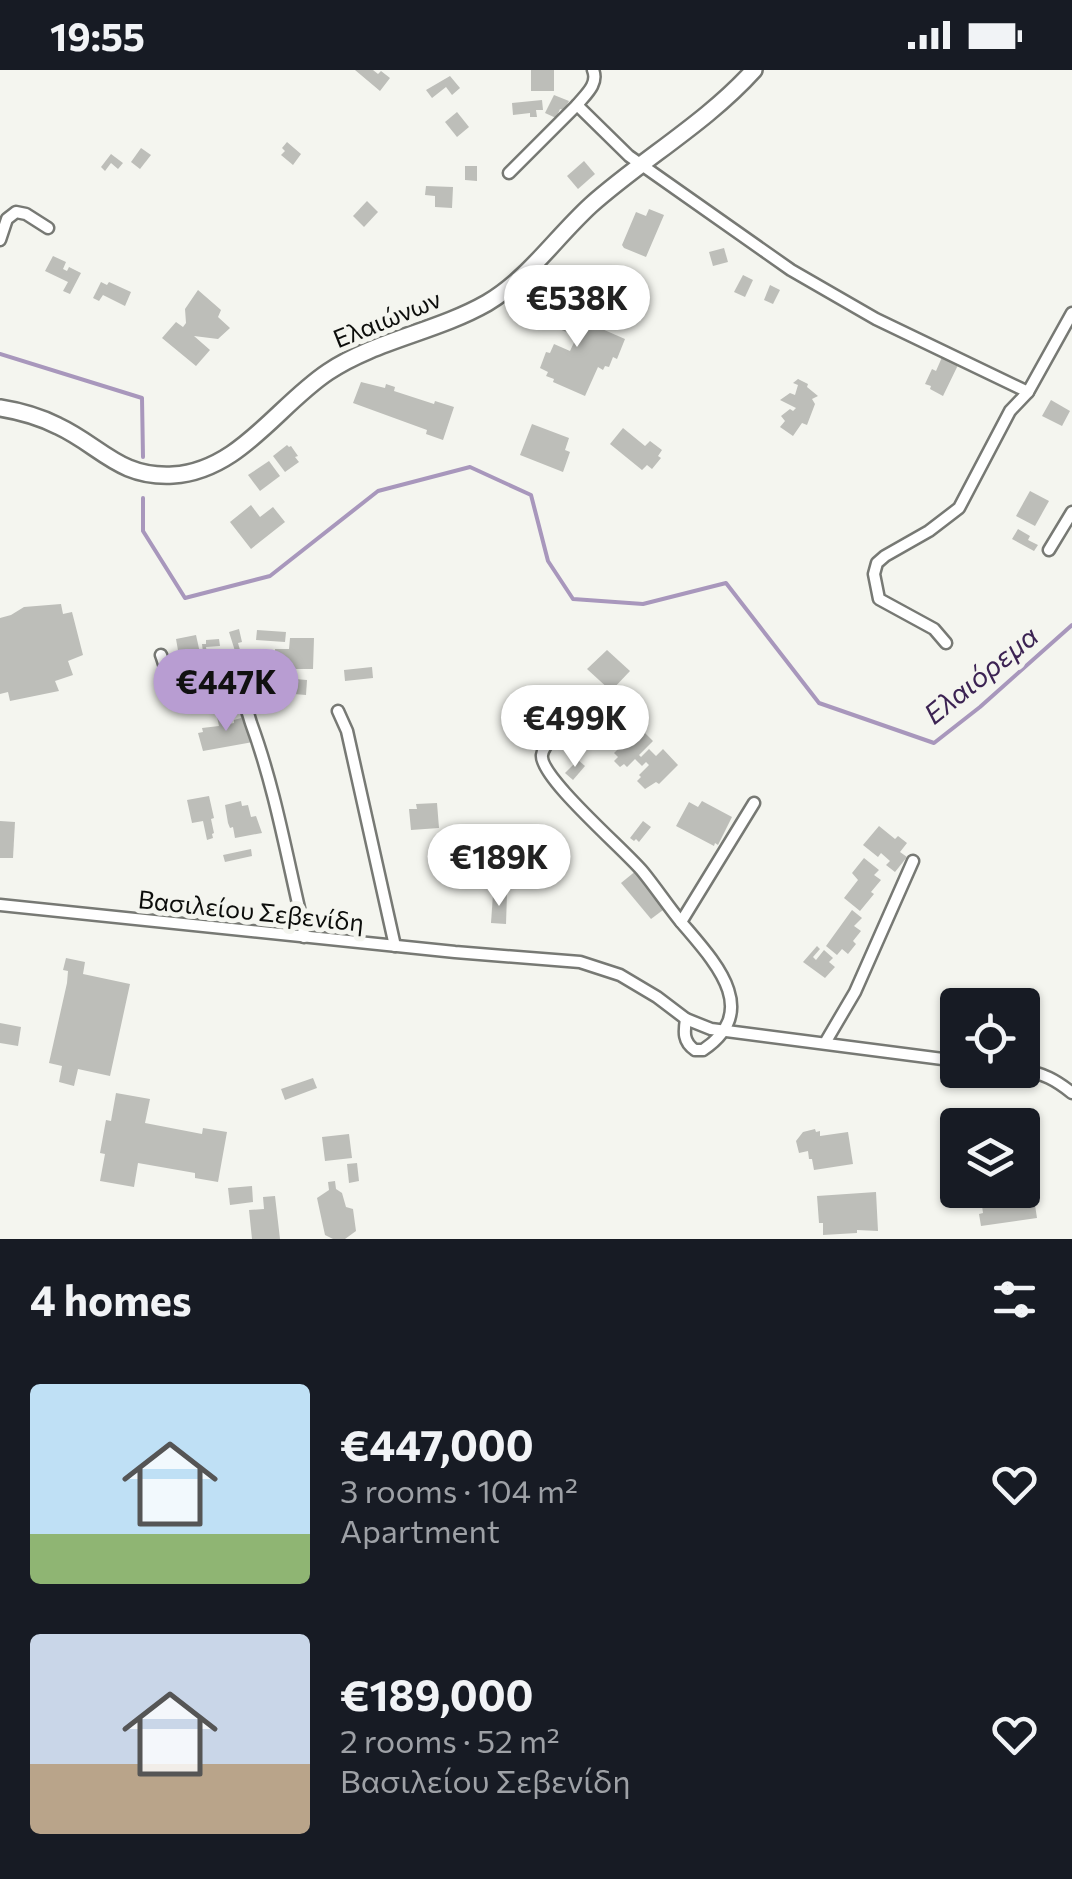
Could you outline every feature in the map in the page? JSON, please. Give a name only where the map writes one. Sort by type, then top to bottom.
[{"type":"street","points":[[508,174],[577,106],[595,82],[593,70]]},
{"type":"street","name":"Ελαιώνων","points":[[0,408],[58,426],[121,466],[148,474],[176,475],[224,460],[342,363],[434,328],[500,295],[528,272],[589,207],[714,110],[754,70]]},
{"type":"street","points":[[577,106],[624,152],[807,280],[891,327],[1028,392]]},
{"type":"street","points":[[0,240],[7,219],[16,212],[48,228]]},
{"type":"street","points":[[946,643],[934,629],[879,599],[874,574],[877,563],[959,508],[1010,411],[1028,392],[1072,314]]},
{"type":"street","points":[[1049,550],[1072,512]]},
{"type":"street","points":[[161,655],[180,695],[226,688],[242,698],[260,748],[304,937]]},
{"type":"street","points":[[582,696],[582,708],[547,744],[542,762],[556,784],[642,870],[720,968],[732,1006],[723,1031],[708,1048],[695,1050],[685,1040],[686,1019]]},
{"type":"street","points":[[338,711],[347,730],[395,946]]},
{"type":"street","points":[[681,922],[754,803]]},
{"type":"street","points":[[825,1043],[856,992],[913,862]]},
{"type":"street","name":"Βασιλείου Σεβενίδη","points":[[0,906],[590,964],[620,975],[700,1026],[940,1059]]},
{"type":"street","points":[[1040,1073],[1072,1093]]},
{"type":"building","points":[[355,70],[373,70],[378,74],[381,71],[390,78],[380,91]]},
{"type":"building","points":[[531,70],[554,70],[554,91],[531,91]]},
{"type":"building","points":[[450,76],[460,88],[452,95],[446,87],[432,98],[426,90]]},
{"type":"building","points":[[554,95],[569,101],[556,118],[545,113]]},
{"type":"building","points":[[542,100],[543,110],[536,110],[537,117],[530,117],[530,113],[513,115],[512,103]]},
{"type":"building","points":[[457,112],[469,127],[457,137],[445,122]]},
{"type":"building","points":[[287,142],[301,154],[293,165],[281,155]]},
{"type":"building","points":[[141,148],[151,155],[140,169],[131,162]]},
{"type":"building","points":[[111,154],[123,163],[118,169],[111,163],[105,171],[101,167]]},
{"type":"building","points":[[584,161],[595,174],[578,189],[567,176]]},
{"type":"building","points":[[465,166],[477,166],[477,181],[465,180]]},
{"type":"building","points":[[426,186],[453,187],[452,208],[435,207],[435,196],[425,195]]},
{"type":"building","points":[[367,201],[378,212],[364,227],[353,216]]},
{"type":"building","points":[[649,209],[664,215],[646,257],[622,245],[636,212],[646,216]]},
{"type":"building","points":[[724,248],[728,262],[713,266],[709,252]]},
{"type":"building","points":[[53,256],[66,262],[63,269],[67,271],[69,267],[81,273],[70,294],[63,291],[68,282],[45,271]]},
{"type":"building","points":[[743,275],[753,280],[745,297],[734,292]]},
{"type":"building","points":[[101,282],[131,292],[125,306],[103,295],[99,301],[93,298]]},
{"type":"building","points":[[770,285],[780,290],[773,304],[764,300]]},
{"type":"building","points":[[198,290],[221,310],[218,317],[230,328],[218,339],[194,336],[210,350],[196,366],[162,338],[176,322],[183,327],[186,323],[185,309]]},
{"type":"building","points":[[540,302],[625,339],[617,359],[613,357],[603,370],[598,367],[585,396],[553,382],[546,376],[548,372],[540,368],[554,344],[570,351],[577,336],[533,319]]},
{"type":"building","points":[[943,355],[959,363],[943,396],[925,384]]},
{"type":"building","points":[[798,379],[818,396],[812,399],[815,404],[807,425],[802,423],[793,436],[780,427],[785,421],[781,416],[796,408],[780,400],[790,393],[795,395],[798,385],[793,383]]},
{"type":"building","points":[[361,382],[385,388],[386,384],[395,387],[394,391],[454,407],[443,440],[426,434],[427,430],[353,403]]},
{"type":"building","points":[[1051,400],[1070,411],[1062,426],[1042,416]]},
{"type":"building","points":[[532,424],[569,438],[565,450],[570,452],[563,472],[520,455]]},
{"type":"building","points":[[623,428],[645,446],[650,441],[662,450],[652,469],[647,465],[642,470],[610,444]]},
{"type":"building","points":[[287,445],[299,462],[285,472],[273,456]]},
{"type":"building","points":[[269,461],[280,476],[260,491],[248,475]]},
{"type":"building","points":[[1030,491],[1049,501],[1035,526],[1016,516]]},
{"type":"building","points":[[251,505],[260,517],[273,507],[285,522],[251,549],[230,522]]},
{"type":"building","points":[[1018,529],[1038,545],[1034,551],[1012,539]]},
{"type":"building","points":[[61,604],[63,614],[72,612],[83,655],[68,661],[73,675],[55,681],[59,691],[10,701],[8,692],[0,694],[0,618],[24,607]]},
{"type":"building","points":[[239,629],[242,642],[238,643],[240,650],[235,651],[229,632]]},
{"type":"building","points":[[257,630],[286,632],[285,642],[256,640]]},
{"type":"building","points":[[196,635],[206,680],[181,686],[174,658],[179,656],[176,639]]},
{"type":"building","points":[[290,638],[314,638],[313,669],[275,669],[275,649],[289,649]]},
{"type":"building","points":[[219,639],[220,646],[206,647],[208,661],[204,661],[202,644]]},
{"type":"building","points":[[607,650],[630,671],[611,691],[587,669]]},
{"type":"building","points":[[372,667],[373,678],[345,681],[344,670]]},
{"type":"building","points":[[295,679],[307,680],[306,695],[294,694]]},
{"type":"building","points":[[246,713],[253,742],[203,751],[198,733],[203,732],[202,728],[219,726],[217,717],[222,716],[224,725],[234,723],[241,718],[240,714]]},
{"type":"building","points":[[638,726],[653,741],[641,757],[649,749],[656,756],[663,749],[678,765],[659,784],[645,789],[637,781],[649,765],[646,762],[642,766],[635,759],[627,767],[620,767],[614,761],[618,746]]},
{"type":"building","points":[[578,760],[585,766],[573,780],[565,773]]},
{"type":"building","points":[[209,796],[214,833],[207,840],[203,821],[192,823],[187,800]]},
{"type":"building","points":[[241,801],[242,806],[248,805],[251,817],[256,816],[262,833],[235,838],[225,805]]},
{"type":"building","points":[[702,801],[732,817],[718,845],[676,826],[689,802],[698,807]]},
{"type":"building","points":[[437,803],[439,828],[411,830],[409,809],[417,809],[416,804]]},
{"type":"building","points":[[0,821],[15,822],[13,858],[0,858]]},
{"type":"building","points":[[643,821],[651,827],[639,842],[634,841],[630,838]]},
{"type":"building","points":[[879,826],[907,843],[900,852],[907,857],[895,872],[886,865],[890,861],[881,853],[878,857],[863,845]]},
{"type":"building","points":[[251,849],[252,856],[225,862],[223,855]]},
{"type":"building","points":[[497,852],[519,858],[520,878],[509,878],[509,869],[498,869]]},
{"type":"building","points":[[864,858],[879,870],[874,875],[881,880],[860,911],[844,898],[858,880],[852,873]]},
{"type":"building","points":[[637,870],[667,907],[651,919],[621,883]]},
{"type":"building","points":[[493,894],[507,894],[506,924],[491,923]]},
{"type":"building","points":[[852,910],[862,918],[854,926],[861,931],[848,954],[842,949],[837,955],[826,946]]},
{"type":"building","points":[[817,946],[820,949],[813,957],[816,960],[824,950],[833,958],[829,962],[835,967],[825,978],[803,962]]},
{"type":"building","points":[[66,958],[85,962],[83,974],[130,984],[110,1076],[78,1069],[74,1086],[59,1082],[62,1066],[49,1063],[67,983],[68,971],[63,970]]},
{"type":"building","points":[[0,1023],[21,1027],[18,1046],[0,1043]]},
{"type":"building","points":[[313,1078],[317,1088],[285,1100],[281,1089]]},
{"type":"building","points":[[116,1093],[150,1099],[145,1123],[202,1134],[203,1128],[227,1132],[218,1182],[195,1178],[195,1173],[138,1163],[134,1187],[100,1181],[106,1120],[111,1121]]},
{"type":"building","points":[[815,1129],[820,1136],[848,1132],[853,1164],[814,1170],[808,1151],[799,1153],[796,1141],[803,1132]]},
{"type":"building","points":[[349,1134],[352,1158],[325,1161],[322,1137]]},
{"type":"building","points":[[357,1163],[359,1181],[349,1183],[347,1164]]},
{"type":"building","points":[[335,1181],[346,1207],[353,1209],[356,1231],[345,1239],[325,1235],[317,1198],[329,1190],[328,1182]]},
{"type":"building","points":[[252,1186],[253,1202],[230,1205],[228,1188]]},
{"type":"building","points":[[876,1192],[878,1231],[823,1235],[817,1196]]},
{"type":"building","points":[[275,1196],[280,1239],[252,1239],[249,1210],[264,1209],[263,1197]]},
{"type":"building","points":[[982,1208],[1035,1208],[1037,1218],[981,1226],[979,1214],[983,1213]]},
{"type":"waterway","name":"Ελαιόρεμα","points":[[0,354],[142,398],[143,457]]},
{"type":"waterway","name":"Ελαιόρεμα","points":[[143,498],[143,531],[185,598],[270,576],[378,491],[470,467],[531,495],[548,561],[573,599],[643,604],[726,583],[819,703],[934,743],[1072,625]]}]
